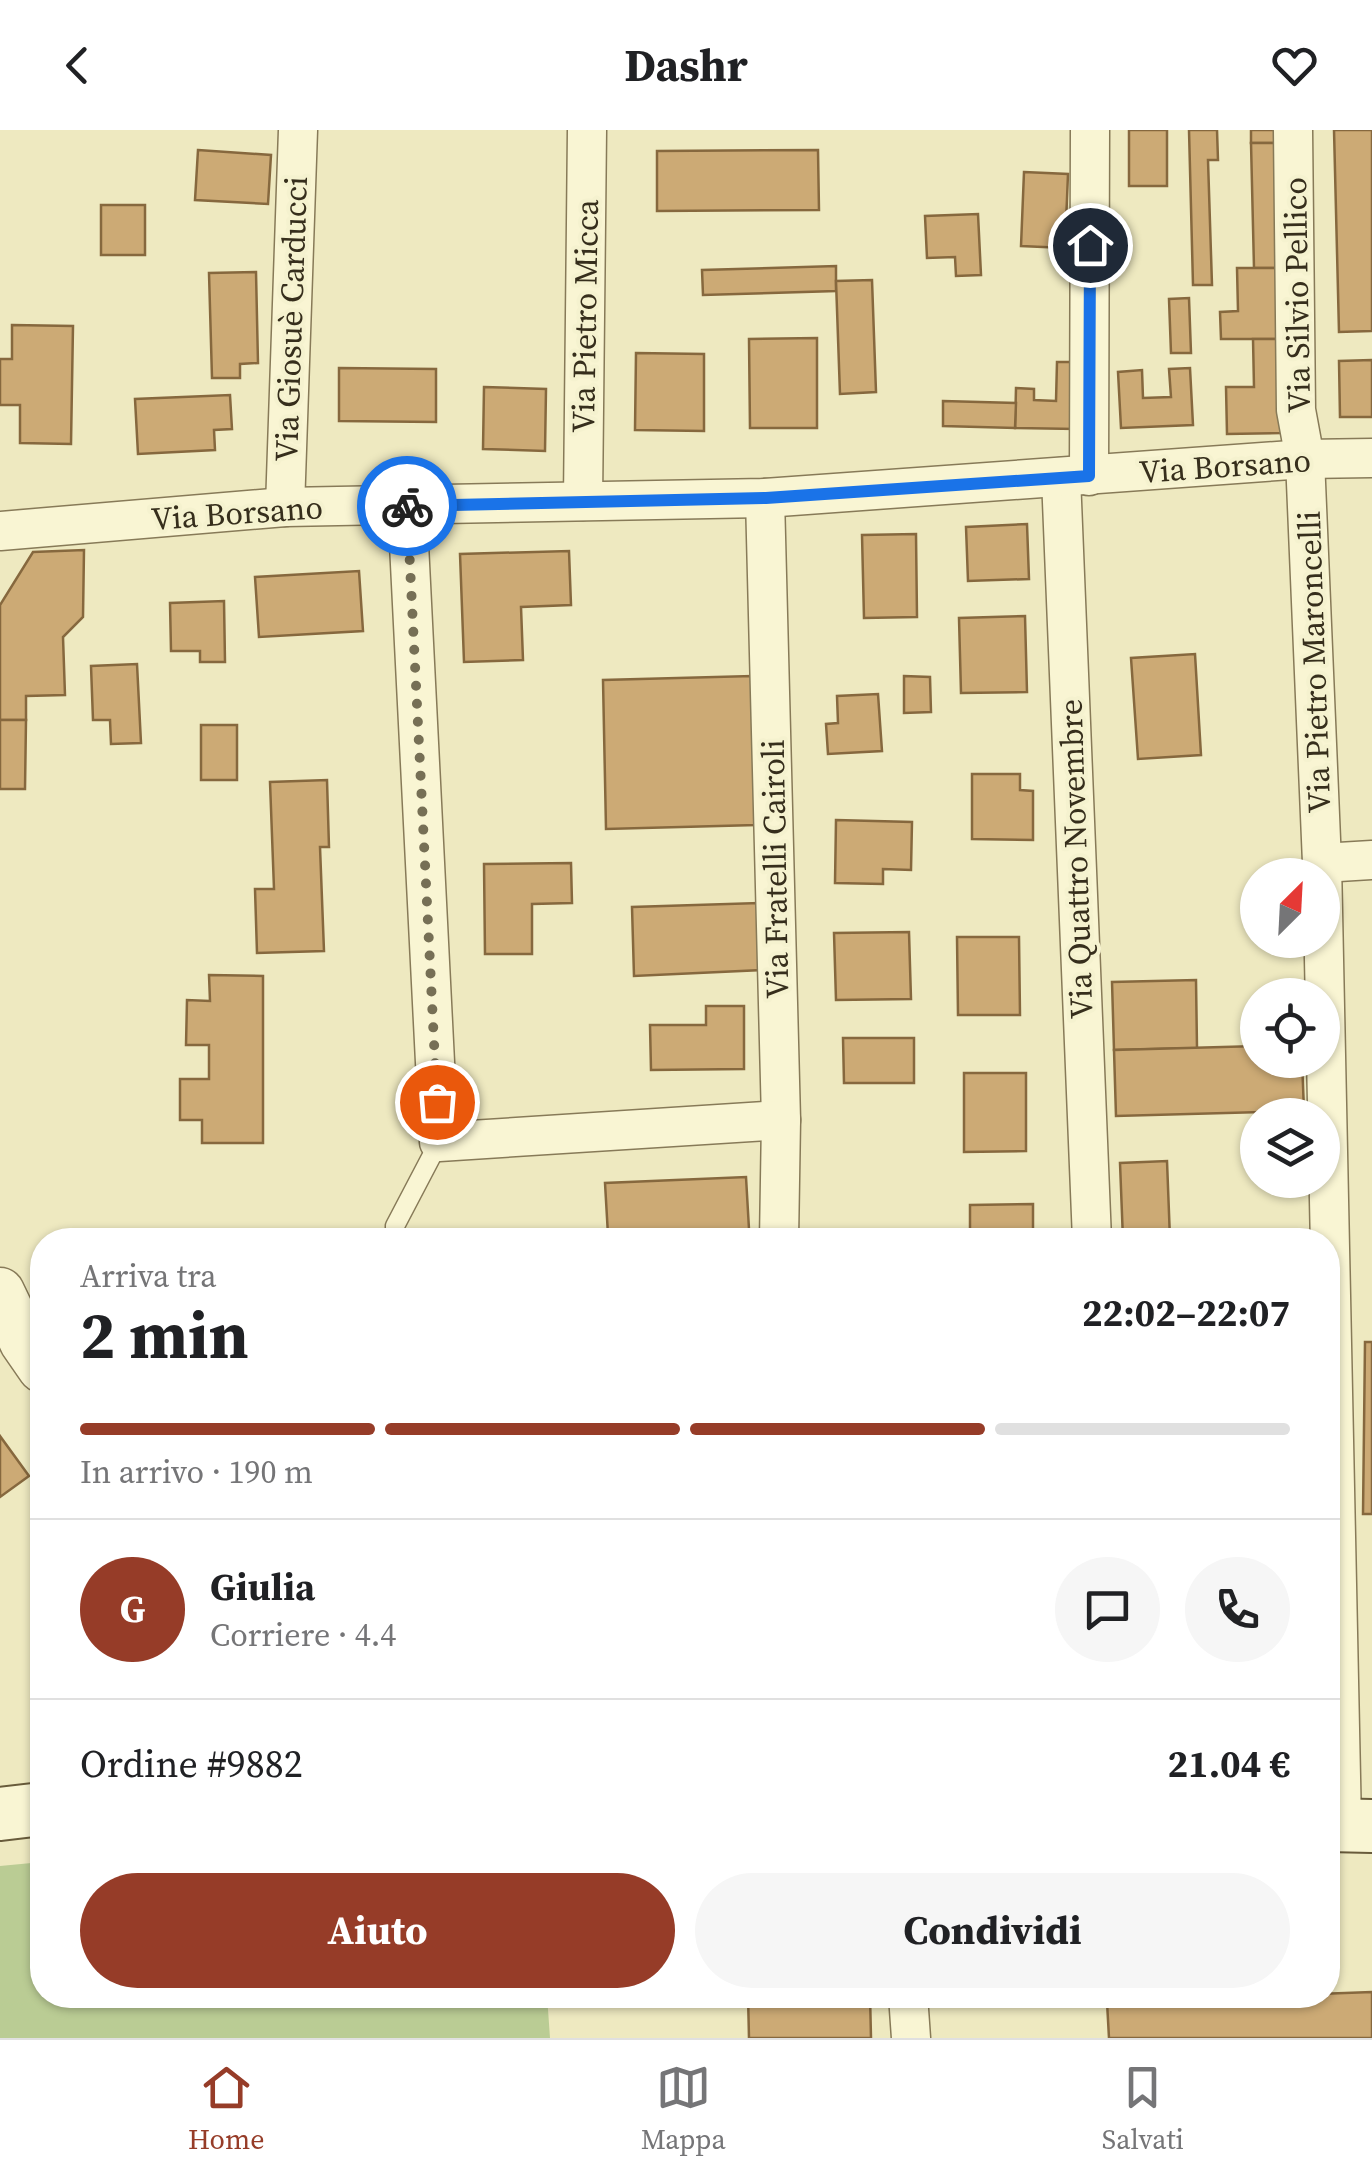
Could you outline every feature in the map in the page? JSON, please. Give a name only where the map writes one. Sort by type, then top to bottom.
[{"type":"main road","points":[[0,1814],[30,1810]]},
{"type":"street","name":"Via Giosuè Carducci","points":[[285,507],[298,130]]},
{"type":"street","name":"Via Pietro Micca","points":[[582,502],[587,130]]},
{"type":"street","name":"Via Quattro Novembre","points":[[1090,130],[1075,476],[1092,1228]]},
{"type":"street","name":"Via Silvio Pellico","points":[[1294,130],[1296,410],[1305,459]]},
{"type":"street","name":"Via Borsano","points":[[0,531],[285,507],[766,498],[1305,459],[1372,458]]},
{"type":"street","name":"Via Pietro Maroncelli","points":[[1305,459],[1322,858]]},
{"type":"street","name":"Via Fratelli Cairoli","points":[[766,498],[781,1120],[778,1228]]},
{"type":"street","points":[[406,504],[439,1142],[781,1120]]},
{"type":"street","points":[[1340,862],[1372,860]]},
{"type":"street","name":"Via Pietro Maroncelli","points":[[1324,958],[1331,1228]]},
{"type":"street","points":[[0,1292],[30,1351]]},
{"type":"street","name":"Via Pietro Maroncelli","points":[[1340,1556],[1347,1825]]},
{"type":"street","points":[[909,2008],[910,2038]]},
{"type":"lane","points":[[395,1228],[439,1142]]},
{"type":"green space","points":[[30,1863],[30,2008],[548,2008],[550,2038],[0,2038],[0,1866]]},
{"type":"building","points":[[1129,130],[1167,130],[1167,186],[1129,186]]},
{"type":"building","points":[[1189,130],[1217,130],[1218,160],[1208,160],[1212,285],[1193,285]]},
{"type":"building","points":[[1251,130],[1276,130],[1276,143],[1251,143]]},
{"type":"building","points":[[1334,130],[1372,130],[1372,331],[1339,332]]},
{"type":"building","points":[[1251,143],[1276,143],[1278,268],[1254,268]]},
{"type":"building","points":[[198,150],[271,155],[268,204],[195,200]]},
{"type":"building","points":[[818,150],[819,210],[657,211],[657,151]]},
{"type":"building","points":[[1024,172],[1068,174],[1065,248],[1021,246]]},
{"type":"building","points":[[101,205],[145,205],[145,255],[101,255]]},
{"type":"building","points":[[978,214],[981,275],[956,276],[955,257],[927,258],[925,216]]},
{"type":"building","points":[[836,266],[836,291],[703,295],[702,270]]},
{"type":"building","points":[[1237,268],[1278,268],[1279,339],[1221,339],[1220,312],[1238,311]]},
{"type":"building","points":[[256,272],[258,363],[240,364],[240,378],[212,378],[209,273]]},
{"type":"building","points":[[872,280],[876,392],[840,394],[836,281]]},
{"type":"building","points":[[1189,298],[1191,353],[1171,353],[1169,299]]},
{"type":"building","points":[[12,325],[73,326],[71,444],[20,443],[20,405],[0,405],[0,359],[12,359]]},
{"type":"building","points":[[817,338],[817,428],[750,428],[749,339]]},
{"type":"building","points":[[1253,339],[1279,339],[1281,433],[1227,434],[1226,387],[1254,387]]},
{"type":"building","points":[[636,353],[704,354],[704,431],[635,430]]},
{"type":"building","points":[[1372,360],[1372,417],[1340,417],[1339,361]]},
{"type":"building","points":[[1057,362],[1077,362],[1076,429],[1015,428],[1016,388],[1034,389],[1034,400],[1056,401]]},
{"type":"building","points":[[339,368],[436,369],[436,422],[339,421]]},
{"type":"building","points":[[1190,368],[1193,425],[1121,428],[1118,372],[1142,370],[1143,398],[1171,397],[1169,369]]},
{"type":"building","points":[[484,387],[546,389],[545,451],[483,449]]},
{"type":"building","points":[[230,395],[232,429],[214,430],[215,450],[138,454],[135,399]]},
{"type":"building","points":[[943,401],[1016,403],[1015,428],[943,426]]},
{"type":"building","points":[[1027,524],[1029,579],[968,581],[966,527]]},
{"type":"building","points":[[916,534],[917,617],[864,618],[862,535]]},
{"type":"building","points":[[84,550],[83,617],[63,637],[65,695],[26,696],[26,720],[0,720],[0,605],[33,552]]},
{"type":"building","points":[[569,551],[571,605],[521,607],[523,660],[464,662],[460,554]]},
{"type":"building","points":[[359,571],[363,631],[259,637],[255,577]]},
{"type":"building","points":[[224,601],[225,662],[200,662],[200,651],[171,651],[170,603]]},
{"type":"building","points":[[1025,616],[1027,692],[961,693],[959,618]]},
{"type":"building","points":[[1195,654],[1201,755],[1138,759],[1131,658]]},
{"type":"building","points":[[137,664],[141,743],[111,744],[110,720],[93,720],[91,666]]},
{"type":"building","points":[[752,676],[756,825],[606,829],[603,680]]},
{"type":"building","points":[[904,676],[930,677],[931,712],[904,713]]},
{"type":"building","points":[[878,694],[882,751],[828,754],[826,724],[838,723],[837,696]]},
{"type":"building","points":[[0,720],[26,720],[25,789],[0,789]]},
{"type":"building","points":[[201,725],[237,725],[237,780],[201,780]]},
{"type":"building","points":[[972,774],[1020,774],[1020,790],[1033,791],[1033,840],[972,839]]},
{"type":"building","points":[[327,780],[329,847],[320,847],[324,951],[257,953],[255,889],[274,889],[270,782]]},
{"type":"building","points":[[836,820],[912,822],[911,870],[883,869],[883,884],[835,883]]},
{"type":"building","points":[[571,863],[572,903],[532,904],[532,954],[485,954],[484,864]]},
{"type":"building","points":[[759,903],[762,970],[634,976],[632,907]]},
{"type":"building","points":[[909,932],[911,999],[836,1000],[834,933]]},
{"type":"building","points":[[957,937],[1019,937],[1020,1015],[958,1015]]},
{"type":"building","points":[[209,975],[263,976],[263,1143],[202,1143],[202,1120],[180,1120],[180,1079],[209,1079],[209,1045],[186,1045],[187,1000],[210,1001]]},
{"type":"building","points":[[1196,980],[1197,1048],[1114,1050],[1112,982]]},
{"type":"building","points":[[706,1006],[744,1006],[744,1069],[651,1070],[650,1025],[706,1025]]},
{"type":"building","points":[[843,1038],[914,1038],[914,1083],[844,1083]]},
{"type":"building","points":[[1240,1046],[1240,1078],[1303,1078],[1303,1098],[1240,1098],[1240,1113],[1116,1116],[1114,1050]]},
{"type":"building","points":[[964,1073],[1026,1073],[1026,1151],[964,1152]]},
{"type":"building","points":[[1167,1161],[1170,1228],[1123,1228],[1120,1163]]},
{"type":"building","points":[[746,1177],[749,1228],[608,1228],[605,1183]]},
{"type":"building","points":[[1033,1204],[1033,1228],[970,1228],[970,1205]]},
{"type":"building","points":[[1365,1342],[1372,1342],[1372,1514],[1363,1514]]},
{"type":"building","points":[[0,1436],[29,1476],[0,1497]]},
{"type":"building","points":[[1372,1992],[1372,2038],[1109,2038],[1107,2008],[1340,2008],[1340,1993]]},
{"type":"building","points":[[748,2008],[870,2008],[871,2038],[749,2038]]},
{"type":"way so far","points":[[407,506],[437,1102]]},
{"type":"route","points":[[407,506],[766,498],[1089,476],[1090,245]]}]
